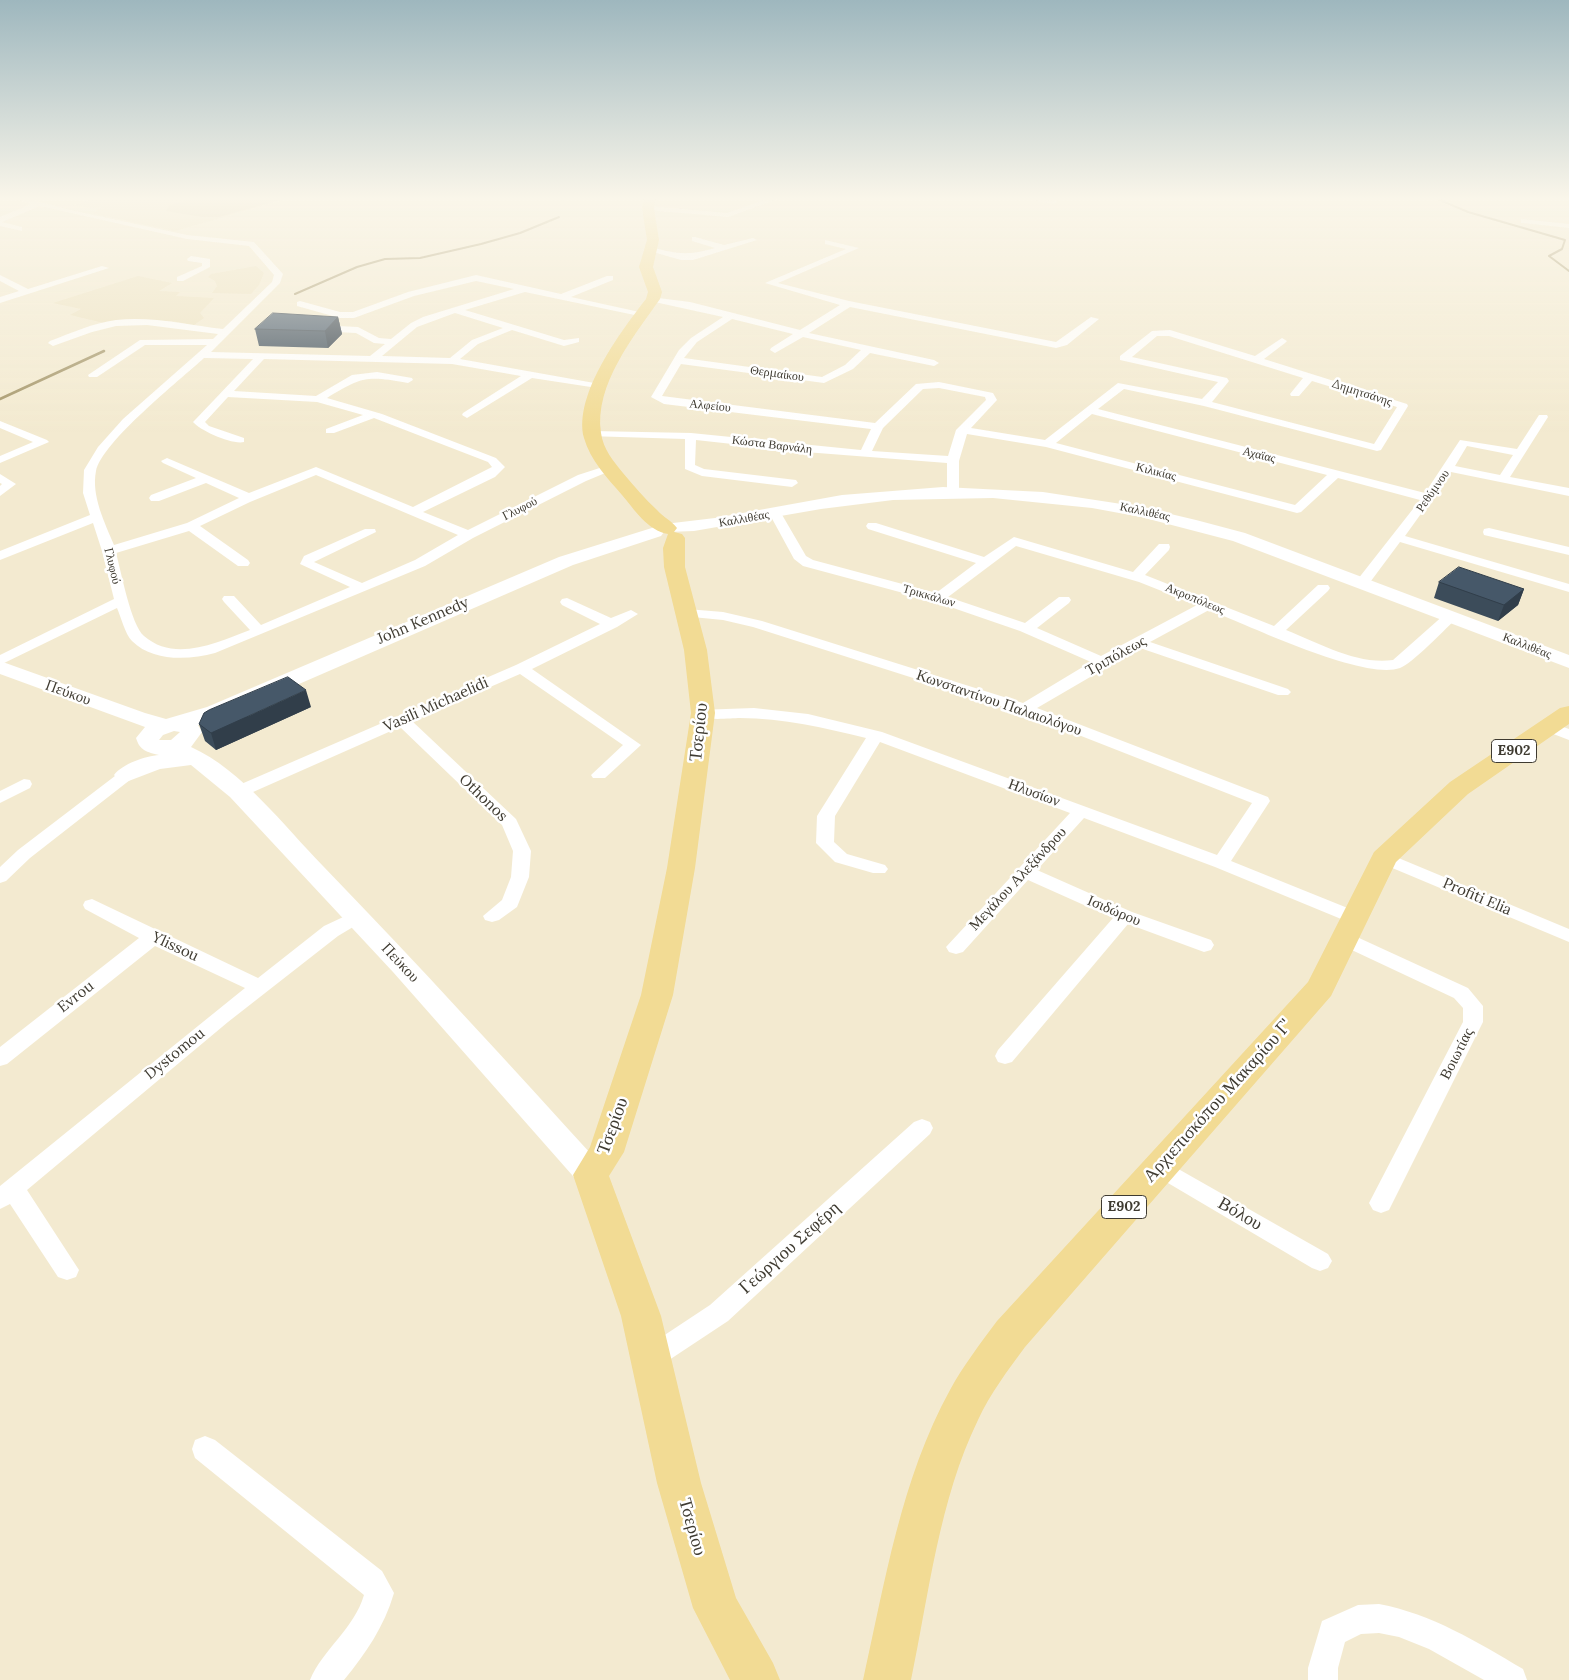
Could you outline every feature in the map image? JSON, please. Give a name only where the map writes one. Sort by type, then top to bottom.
[{"type":"main road","points":[[592,434],[594,409],[600,387],[621,347],[653,299],[655,292],[649,275]]},
{"type":"main road","name":"Τσερίου","points":[[592,434],[609,469],[665,534],[687,613],[703,696],[703,713],[681,868],[657,995],[606,1152],[591,1175],[641,1316],[679,1483],[716,1608],[756,1680]]},
{"type":"main road","name":"Αρχιεπισκόπου Μακαρίου Γ'","points":[[887,1680],[923,1523],[938,1467],[958,1416],[985,1369],[1012,1334],[1320,988],[1384,858],[1459,788],[1562,725]]},
{"type":"street","points":[[0,300],[81,275]]},
{"type":"street","points":[[180,279],[188,275]]},
{"type":"street","name":"Γλυφού","points":[[279,275],[276,283],[216,342],[127,421],[104,447],[90,470],[88,488],[109,551],[121,601],[137,638],[159,651],[186,654],[210,650],[260,631],[420,563],[468,535],[582,478],[609,469]]},
{"type":"street","points":[[788,275],[769,283],[848,304],[1056,345],[1064,343],[1094,319]]},
{"type":"street","points":[[0,278],[27,292]]},
{"type":"street","points":[[300,304],[348,315],[411,294],[471,278],[480,278],[641,315]]},
{"type":"street","points":[[562,297],[610,278]]},
{"type":"street","points":[[373,359],[414,325],[455,310],[524,289]]},
{"type":"street","points":[[653,299],[686,303],[867,350],[934,363]]},
{"type":"street","points":[[775,350],[848,304]]},
{"type":"street","points":[[455,310],[564,343],[576,340]]},
{"type":"street","name":"Αλφείου","points":[[731,316],[694,340],[677,360],[656,394],[659,400],[878,427]]},
{"type":"street","points":[[53,343],[102,326],[122,323],[167,325],[226,332]]},
{"type":"street","points":[[305,328],[358,330],[377,341],[393,342]]},
{"type":"street","points":[[452,361],[475,342],[510,328]]},
{"type":"street","name":"Δημητσάνης","points":[[1162,332],[1257,360],[1403,406],[1377,448],[1205,403],[1224,382],[1223,380],[1124,358],[1155,333],[1162,332]]},
{"type":"street","points":[[1257,360],[1282,341]]},
{"type":"street","points":[[93,375],[143,342],[216,342]]},
{"type":"street","name":"Θερμαίκου","points":[[677,360],[824,380],[849,366],[867,350]]},
{"type":"street","points":[[202,355],[452,361],[600,387]]},
{"type":"street","points":[[240,440],[205,428],[199,422],[262,356]]},
{"type":"street","points":[[467,415],[532,374]]},
{"type":"street","points":[[318,399],[352,378],[377,375],[408,380]]},
{"type":"street","points":[[1295,394],[1310,377]]},
{"type":"street","points":[[865,454],[878,427],[924,385],[939,385],[991,397],[992,400],[962,430],[957,439],[953,460],[953,493]]},
{"type":"street","points":[[1047,444],[1122,385],[1205,403]]},
{"type":"street","points":[[225,394],[318,399],[373,415],[492,460],[499,467],[491,474],[413,512]]},
{"type":"street","name":"Αχαϊας","points":[[1090,410],[1428,498]]},
{"type":"street","points":[[330,432],[373,415]]},
{"type":"street","points":[[1503,479],[1543,418]]},
{"type":"street","points":[[0,424],[43,442],[0,460]]},
{"type":"street","name":"Κιλικίας","points":[[962,430],[1047,444],[1297,509],[1336,474]]},
{"type":"street","name":"Κώστα Βαρνάλη","points":[[592,434],[691,436],[865,454],[953,460]]},
{"type":"street","points":[[691,436],[689,468],[702,472],[792,483]]},
{"type":"street","name":"Ρεθύμνου","points":[[1363,582],[1399,538],[1428,498],[1464,442],[1521,453]]},
{"type":"street","points":[[168,461],[244,495],[246,499]]},
{"type":"street","points":[[1449,468],[1569,492]]},
{"type":"street","points":[[109,551],[191,526],[246,499],[316,471],[468,535]]},
{"type":"street","points":[[0,478],[10,484],[0,492]]},
{"type":"street","points":[[155,498],[208,478]]},
{"type":"street","name":"Καλλιθέας","points":[[665,534],[840,500],[890,495],[1012,494],[1117,506],[1186,521],[1239,537],[1363,582],[1569,662]]},
{"type":"street","name":"Τρικκάλων","points":[[775,513],[801,558],[808,563],[938,598],[1026,629],[1102,662]]},
{"type":"street","points":[[0,556],[97,517]]},
{"type":"street","points":[[191,526],[242,563]]},
{"type":"street","points":[[872,526],[987,562]]},
{"type":"street","points":[[363,588],[307,564],[309,559],[370,532]]},
{"type":"street","points":[[1489,532],[1569,551]]},
{"type":"street","name":"John Kennedy","points":[[172,739],[215,712],[566,561],[634,539],[665,534]]},
{"type":"street","points":[[1399,538],[1569,588]]},
{"type":"street","name":"Ακροπόλεως","points":[[938,598],[1014,541],[1136,576],[1352,662],[1383,666],[1397,664],[1450,617]]},
{"type":"street","points":[[1136,576],[1164,547]]},
{"type":"street","points":[[1276,632],[1323,588]]},
{"type":"street","points":[[229,599],[260,631]]},
{"type":"street","points":[[1026,629],[1064,600]]},
{"type":"street","points":[[0,661],[121,601]]},
{"type":"street","points":[[567,602],[612,624]]},
{"type":"street","name":"Τριπόλεως","points":[[1025,708],[1102,662],[1208,605]]},
{"type":"street","name":"Κωνσταντίνου Παλαιολόγου","points":[[687,613],[723,616],[758,624],[1025,708],[1262,801],[1221,863]]},
{"type":"street","name":"Vasili Michaelidi","points":[[238,792],[521,668],[631,614]]},
{"type":"street","points":[[1140,643],[1283,692]]},
{"type":"street","name":"Πεύκου","points":[[0,667],[172,739],[238,792],[403,965],[591,1175]]},
{"type":"street","points":[[521,668],[633,745],[600,775]]},
{"type":"street","name":"Ηλυσίων","points":[[703,713],[754,714],[808,719],[876,735],[1221,863],[1350,928]]},
{"type":"street","name":"Othonos","points":[[402,720],[510,823],[522,851],[520,877],[510,903],[492,916]]},
{"type":"street","points":[[876,735],[826,816],[825,843],[841,858],[880,869]]},
{"type":"street","points":[[0,877],[24,854],[129,772],[172,739],[175,759],[156,762],[129,772]]},
{"type":"street","points":[[0,798],[24,784]]},
{"type":"street","name":"Μεγάλου Αλεξάνδρου","points":[[956,947],[1081,811]]},
{"type":"street","name":"Profiti Elia","points":[[1384,858],[1569,936]]},
{"type":"street","name":"Ισιδώρου","points":[[1026,872],[1125,916],[1204,945]]},
{"type":"street","name":"Ylissou","points":[[92,905],[153,937],[260,987]]},
{"type":"street","points":[[1005,1056],[1125,916]]},
{"type":"street","name":"Dystomou","points":[[6,1194],[260,987],[331,931],[356,917]]},
{"type":"street","name":"Βοιωτίας","points":[[1350,928],[1461,993],[1473,1006],[1473,1022],[1380,1203]]},
{"type":"street","name":"Evrou","points":[[0,1058],[153,937]]},
{"type":"street","name":"Γεώργιου Σεφέρη","points":[[651,1358],[719,1313],[922,1128]]},
{"type":"street","name":"Βόλου","points":[[1159,1167],[1320,1261]]},
{"type":"street","points":[[6,1194],[67,1270]]},
{"type":"street","points":[[205,1449],[372,1581],[379,1593],[375,1611],[365,1630],[325,1680]]},
{"type":"street","points":[[1323,1680],[1323,1668],[1333,1632],[1360,1618],[1400,1622],[1448,1643],[1512,1680]]},
{"type":"shaded area","points":[[210,275],[263,275],[259,285],[251,294],[212,293],[217,286],[215,281],[208,277]]},
{"type":"shaded area","points":[[138,276],[172,283],[159,291],[180,292],[176,296],[214,298],[200,313],[204,318],[194,325],[171,321],[104,323],[70,315],[81,309],[53,303]]},
{"type":"building","points":[[273,313],[338,317],[325,331],[255,329]]},
{"type":"building","points":[[1459,567],[1524,589],[1504,605],[1439,582]]},
{"type":"building","points":[[288,677],[306,690],[211,733],[199,724],[204,713],[209,710]]},
{"type":"waterway","points":[[295,294],[338,275]]},
{"type":"waterway","points":[[0,399],[104,351]]}]
